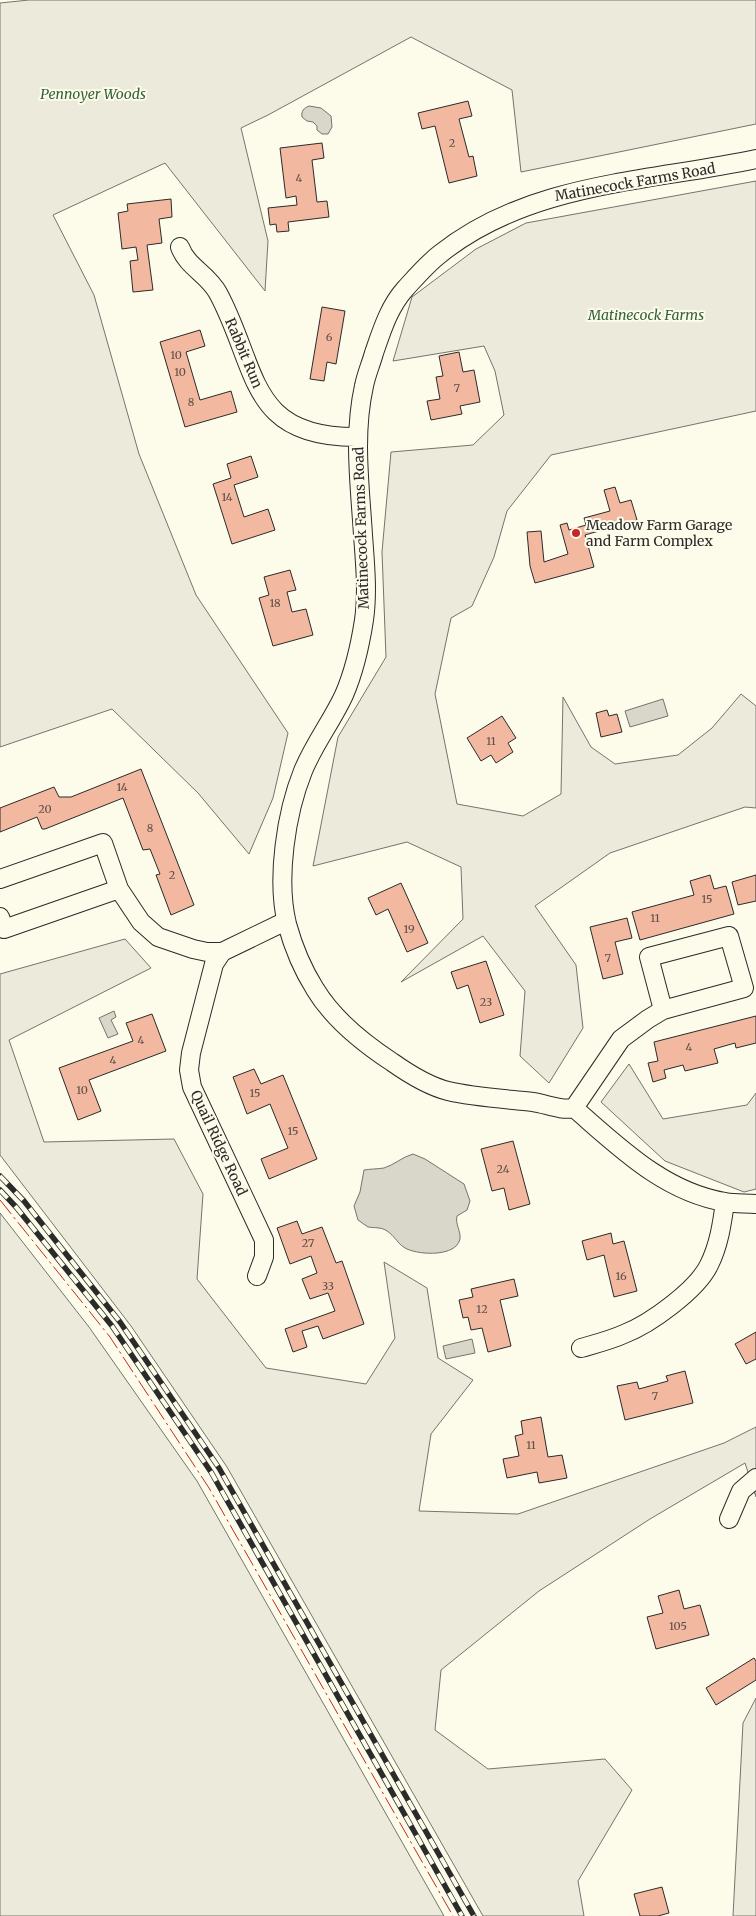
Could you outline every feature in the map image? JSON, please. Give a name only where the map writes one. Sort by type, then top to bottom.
[{"type":"street","name":"Matinecock Farms Road","points":[[574,1108],[565,1110],[541,1104],[448,1091],[415,1077],[370,1048],[336,1017],[316,990],[295,948],[286,921],[282,876],[293,803],[304,769],[343,696],[354,666],[364,619],[366,587],[358,437],[364,386],[386,319],[402,292],[438,255],[477,228],[543,200],[589,188],[756,159]]},
{"type":"street","name":"Rabbit Run","points":[[180,247],[188,263],[206,277],[225,305],[249,370],[259,391],[274,411],[290,424],[310,432],[333,437],[358,437]]},
{"type":"street","points":[[0,879],[103,843],[119,889],[141,922],[158,937],[193,949],[207,952],[222,952],[286,921]]},
{"type":"street","points":[[0,917],[4,929],[119,889]]},
{"type":"street","points":[[663,1010],[649,957],[729,936],[744,988],[663,1010],[621,1040],[574,1108],[654,1175],[682,1190],[725,1202],[756,1204]]},
{"type":"street","name":"Quail Ridge Road","points":[[222,952],[214,964],[191,1052],[189,1070],[192,1087],[264,1240],[264,1257],[256,1276]]},
{"type":"street","points":[[581,1348],[625,1334],[658,1316],[687,1292],[708,1267],[720,1239],[725,1202]]},
{"type":"street","points":[[728,1518],[741,1491],[756,1478]]},
{"type":"green space","name":"Pennoyer Woods","points":[[29,0],[756,0],[756,124],[521,172],[512,90],[411,37],[241,128],[268,241],[265,291],[165,163],[53,215],[94,295],[139,454],[196,595],[288,733],[273,798],[249,854],[198,793],[112,709],[0,747],[0,3]]},
{"type":"green space","name":"Matinecock Farms","points":[[756,181],[756,411],[551,455],[507,511],[494,557],[472,606],[451,618],[435,694],[457,804],[523,816],[561,794],[563,697],[591,747],[615,764],[678,755],[712,728],[741,694],[756,706],[756,808],[745,807],[610,853],[535,906],[576,965],[583,1028],[549,1083],[520,1056],[525,991],[483,936],[401,982],[463,919],[461,867],[407,842],[313,866],[338,737],[386,657],[382,552],[391,452],[473,445],[504,415],[495,371],[484,346],[393,361],[412,297],[476,249],[526,223]]},
{"type":"green space","points":[[125,939],[151,968],[9,1040],[44,1142],[174,1139],[203,1194],[197,1279],[266,1368],[366,1384],[395,1338],[384,1262],[427,1288],[438,1358],[473,1380],[431,1434],[419,1511],[518,1514],[724,1443],[756,1427],[756,1497],[745,1463],[650,1519],[539,1591],[441,1670],[435,1730],[488,1769],[605,1759],[632,1790],[578,1881],[584,1916],[483,1916],[227,1467],[131,1326],[0,1155],[0,974]]},
{"type":"green space","points":[[629,1064],[663,1119],[747,1105],[756,1093],[756,1189],[744,1192],[665,1161],[601,1102]]},
{"type":"green space","points":[[0,1213],[89,1327],[197,1481],[444,1916],[0,1916]]},
{"type":"green space","points":[[756,1698],[756,1916],[733,1916],[743,1723]]},
{"type":"shaded area","points":[[309,106],[321,108],[331,116],[332,127],[328,134],[322,134],[317,130],[317,126],[313,122],[307,121],[302,117],[303,110]]},
{"type":"shaded area","points":[[663,699],[668,716],[630,727],[625,711]]},
{"type":"shaded area","points":[[114,1011],[116,1017],[111,1020],[118,1034],[108,1038],[99,1018]]},
{"type":"shaded area","points":[[413,1154],[425,1159],[464,1184],[470,1201],[467,1210],[457,1216],[460,1239],[457,1245],[445,1252],[428,1253],[407,1249],[385,1230],[368,1227],[358,1220],[354,1206],[360,1192],[364,1170],[384,1168]]},
{"type":"shaded area","points":[[472,1339],[475,1353],[446,1359],[443,1346]]},
{"type":"building","points":[[468,101],[472,116],[459,119],[469,157],[473,156],[477,176],[449,183],[435,126],[422,129],[418,113]]},
{"type":"building","points":[[322,143],[324,158],[312,160],[317,202],[327,201],[329,217],[288,222],[289,231],[277,232],[276,224],[270,225],[268,208],[297,205],[296,196],[286,198],[280,148]]},
{"type":"building","points":[[171,199],[172,217],[159,219],[162,243],[147,245],[153,290],[133,292],[130,261],[138,260],[136,247],[122,249],[118,213],[128,211],[127,204]]},
{"type":"building","points":[[322,307],[345,311],[336,364],[327,362],[324,381],[310,379]]},
{"type":"building","points":[[200,330],[205,346],[186,352],[200,400],[231,391],[237,412],[185,427],[160,342]]},
{"type":"building","points":[[459,352],[463,372],[474,370],[480,402],[460,406],[462,414],[431,420],[427,401],[440,399],[436,377],[443,376],[439,356]]},
{"type":"building","points":[[251,456],[258,477],[234,485],[244,517],[268,509],[275,530],[232,544],[213,484],[231,478],[227,464]]},
{"type":"building","name":"Meadow Farm Garage and Farm Complex","points":[[615,487],[620,503],[631,500],[637,520],[585,535],[594,567],[535,583],[530,566],[527,532],[541,531],[544,562],[568,554],[560,525],[567,523],[569,530],[586,525],[584,518],[610,511],[604,490]]},
{"type":"building","points":[[290,570],[296,590],[287,592],[292,612],[306,609],[313,635],[273,646],[259,598],[269,595],[264,577]]},
{"type":"building","points":[[607,710],[609,716],[617,714],[622,732],[601,737],[596,713]]},
{"type":"building","points":[[502,716],[516,738],[508,743],[513,752],[496,763],[491,755],[481,761],[467,738]]},
{"type":"building","points":[[141,769],[194,905],[171,915],[156,875],[160,874],[150,849],[143,850],[123,798],[45,829],[42,829],[37,817],[0,832],[0,808],[54,787],[59,797],[71,797]]},
{"type":"building","points":[[710,875],[714,889],[726,886],[734,914],[640,940],[632,912],[694,895],[690,881]]},
{"type":"building","points":[[756,875],[756,901],[738,905],[732,882]]},
{"type":"building","points":[[401,883],[428,943],[407,952],[388,909],[376,915],[368,898]]},
{"type":"building","points":[[627,918],[632,938],[615,942],[623,974],[603,979],[590,927]]},
{"type":"building","points":[[486,961],[504,1015],[480,1023],[468,985],[457,989],[451,972]]},
{"type":"building","points":[[152,1014],[166,1051],[89,1080],[101,1111],[78,1120],[59,1068],[133,1041],[126,1023]]},
{"type":"building","points":[[756,1016],[756,1043],[736,1048],[735,1043],[714,1049],[718,1063],[685,1071],[683,1065],[664,1070],[666,1078],[653,1082],[648,1063],[658,1061],[654,1042]]},
{"type":"building","points":[[254,1069],[261,1084],[283,1075],[317,1159],[269,1179],[261,1159],[288,1148],[270,1104],[247,1114],[233,1077]]},
{"type":"building","points":[[513,1141],[530,1204],[509,1210],[504,1188],[492,1191],[481,1149]]},
{"type":"building","points":[[297,1221],[302,1234],[322,1227],[336,1263],[342,1261],[364,1324],[323,1339],[318,1326],[302,1331],[307,1347],[293,1352],[285,1329],[335,1311],[328,1293],[310,1299],[302,1279],[317,1273],[311,1256],[290,1264],[277,1228]]},
{"type":"building","points":[[611,1233],[613,1244],[624,1241],[637,1291],[614,1297],[604,1255],[587,1260],[582,1241]]},
{"type":"building","points":[[514,1279],[518,1296],[500,1300],[511,1346],[488,1352],[482,1328],[471,1330],[468,1317],[463,1318],[459,1300],[473,1297],[471,1289]]},
{"type":"building","points":[[756,1332],[756,1359],[746,1364],[735,1344]]},
{"type":"building","points":[[685,1371],[693,1403],[625,1420],[617,1386],[637,1382],[639,1389],[668,1381],[666,1376]]},
{"type":"building","points":[[541,1417],[548,1457],[562,1455],[567,1478],[539,1483],[537,1472],[507,1478],[503,1459],[519,1456],[515,1436],[523,1434],[521,1421]]},
{"type":"building","points":[[679,1590],[684,1609],[700,1605],[709,1635],[656,1649],[647,1617],[663,1613],[658,1596]]},
{"type":"building","points":[[754,1658],[756,1661],[756,1680],[716,1705],[706,1688]]},
{"type":"building","points":[[662,1887],[669,1913],[658,1916],[640,1916],[634,1894]]},
{"type":"railway","points":[[0,1176],[24,1201],[120,1322],[219,1468],[474,1916]]},
{"type":"railway","points":[[0,1190],[16,1207],[112,1326],[211,1472],[462,1916]]},
{"type":"power","points":[[0,1200],[110,1337],[209,1488],[453,1916]]},
{"type":"place","name":"Meadow Farm Garage and Farm Complex","points":[[576,533]]}]
